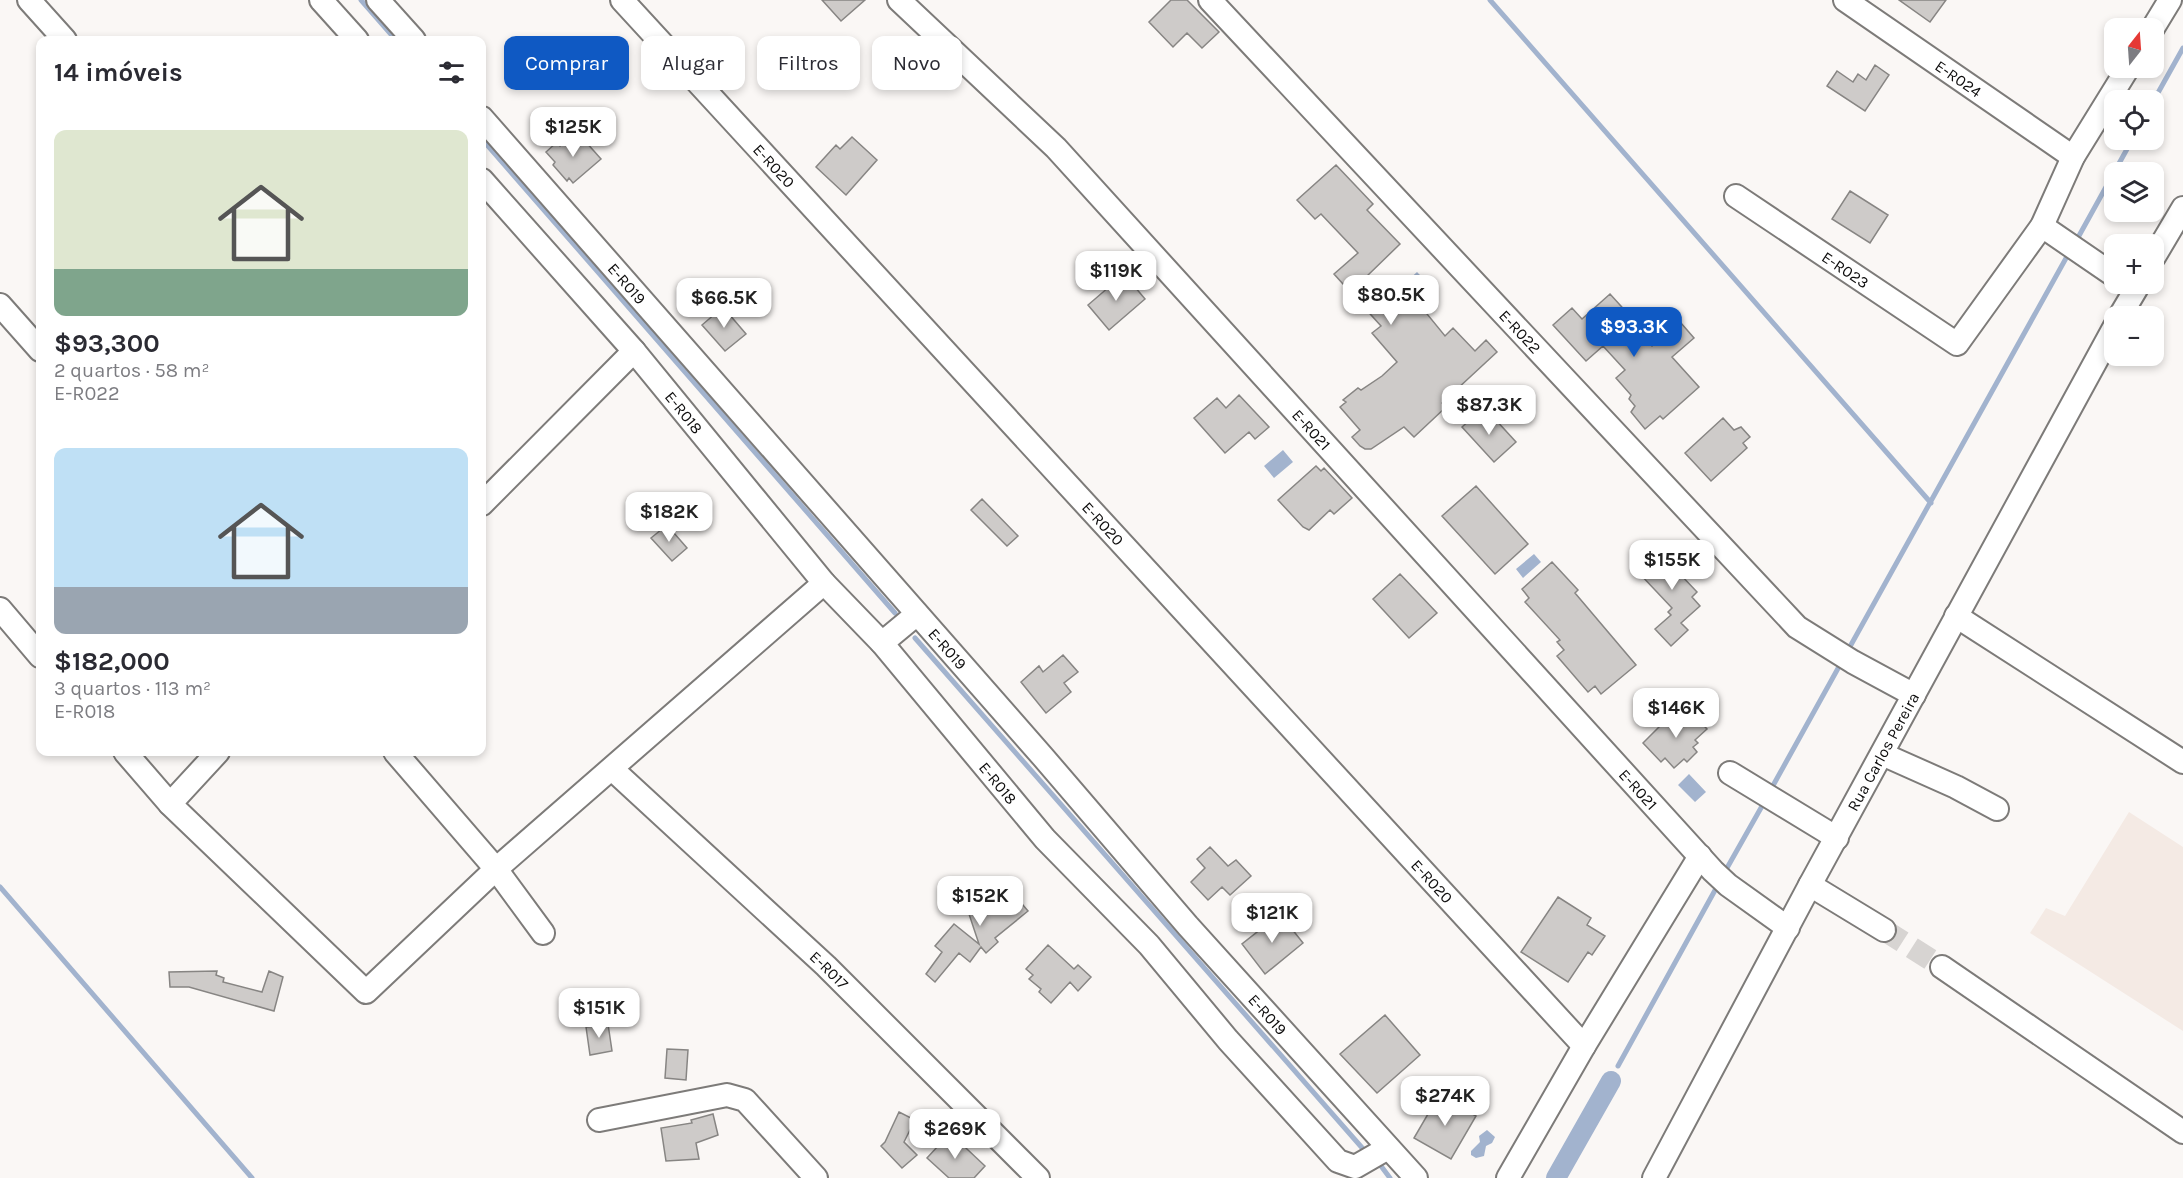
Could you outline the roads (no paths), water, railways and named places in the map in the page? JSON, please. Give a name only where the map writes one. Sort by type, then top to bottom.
[{"type":"street","points":[[29,0],[61,36]]},
{"type":"street","points":[[321,0],[353,36]]},
{"type":"street","points":[[378,0],[410,36]]},
{"type":"street","name":"E-R020","points":[[622,0],[1584,1046]]},
{"type":"street","name":"E-R021","points":[[899,0],[1056,147],[1714,871],[1788,928]]},
{"type":"street","name":"E-R022","points":[[1210,0],[1797,627],[1846,658],[1914,695]]},
{"type":"street","name":"E-R024","points":[[1845,0],[2073,157]]},
{"type":"street","points":[[2158,18],[2170,0]]},
{"type":"street","points":[[2104,269],[2042,226],[2073,157],[2122,78]]},
{"type":"street","name":"E-R019","points":[[486,123],[1042,756],[1188,926],[1416,1178]]},
{"type":"street","name":"E-R018","points":[[486,184],[634,351],[824,583],[882,643],[1045,839],[1149,945],[1228,1040],[1338,1161],[1355,1167],[1388,1148]]},
{"type":"street","name":"E-R023","points":[[1736,196],[1957,344],[2042,226]]},
{"type":"street","points":[[2164,240],[2183,208]]},
{"type":"street","points":[[0,304],[36,345]]},
{"type":"street","name":"Rua Carlos Pereira","points":[[1654,1178],[1810,885],[2104,346]]},
{"type":"street","points":[[486,500],[634,351]]},
{"type":"street","points":[[128,756],[170,804],[366,992],[496,869],[824,583]]},
{"type":"street","points":[[0,609],[36,651]]},
{"type":"street","points":[[882,643],[916,614]]},
{"type":"street","points":[[1956,616],[2183,762]]},
{"type":"street","points":[[1882,754],[1956,787],[1998,809]]},
{"type":"street","points":[[170,804],[214,756]]},
{"type":"street","points":[[398,756],[496,869],[543,933]]},
{"type":"street","name":"E-R017","points":[[612,768],[826,966],[1038,1178]]},
{"type":"street","points":[[1730,773],[1837,838]]},
{"type":"street","points":[[1508,1178],[1584,1046],[1714,871]]},
{"type":"street","points":[[1810,885],[1884,930]]},
{"type":"street","points":[[1942,967],[2183,1132]]},
{"type":"street","points":[[599,1120],[727,1095],[736,1096],[744,1100],[816,1178]]},
{"type":"water","points":[[1417,272],[1427,282],[1411,297],[1406,291],[1411,287],[1406,282]]},
{"type":"water","points":[[1283,450],[1293,462],[1274,478],[1264,466]]},
{"type":"water","points":[[1534,554],[1541,562],[1523,578],[1516,569]]},
{"type":"water","points":[[1689,774],[1706,792],[1695,802],[1678,785]]},
{"type":"water","points":[[1487,1130],[1495,1137],[1492,1143],[1486,1146],[1484,1156],[1476,1158],[1471,1155],[1471,1151],[1480,1142],[1479,1136]]},
{"type":"waterway","points":[[361,0],[392,36]]},
{"type":"waterway","points":[[1490,0],[1931,503]]},
{"type":"waterway","points":[[2160,90],[2183,48]]},
{"type":"waterway","points":[[486,144],[895,613]]},
{"type":"waterway","points":[[2075,243],[2126,150]]},
{"type":"waterway","points":[[1847,652],[2070,251]]},
{"type":"waterway","points":[[915,638],[1364,1150]]},
{"type":"waterway","points":[[1770,791],[1841,663]]},
{"type":"waterway","points":[[1727,868],[1766,799]]},
{"type":"waterway","points":[[1618,1066],[1719,883]]},
{"type":"waterway","points":[[0,887],[252,1178]]},
{"type":"waterway","points":[[1556,1178],[1611,1081]]},
{"type":"waterway","points":[[1381,1166],[1390,1178]]},
{"type":"tunnel","points":[[1884,930],[1942,967]]}]
